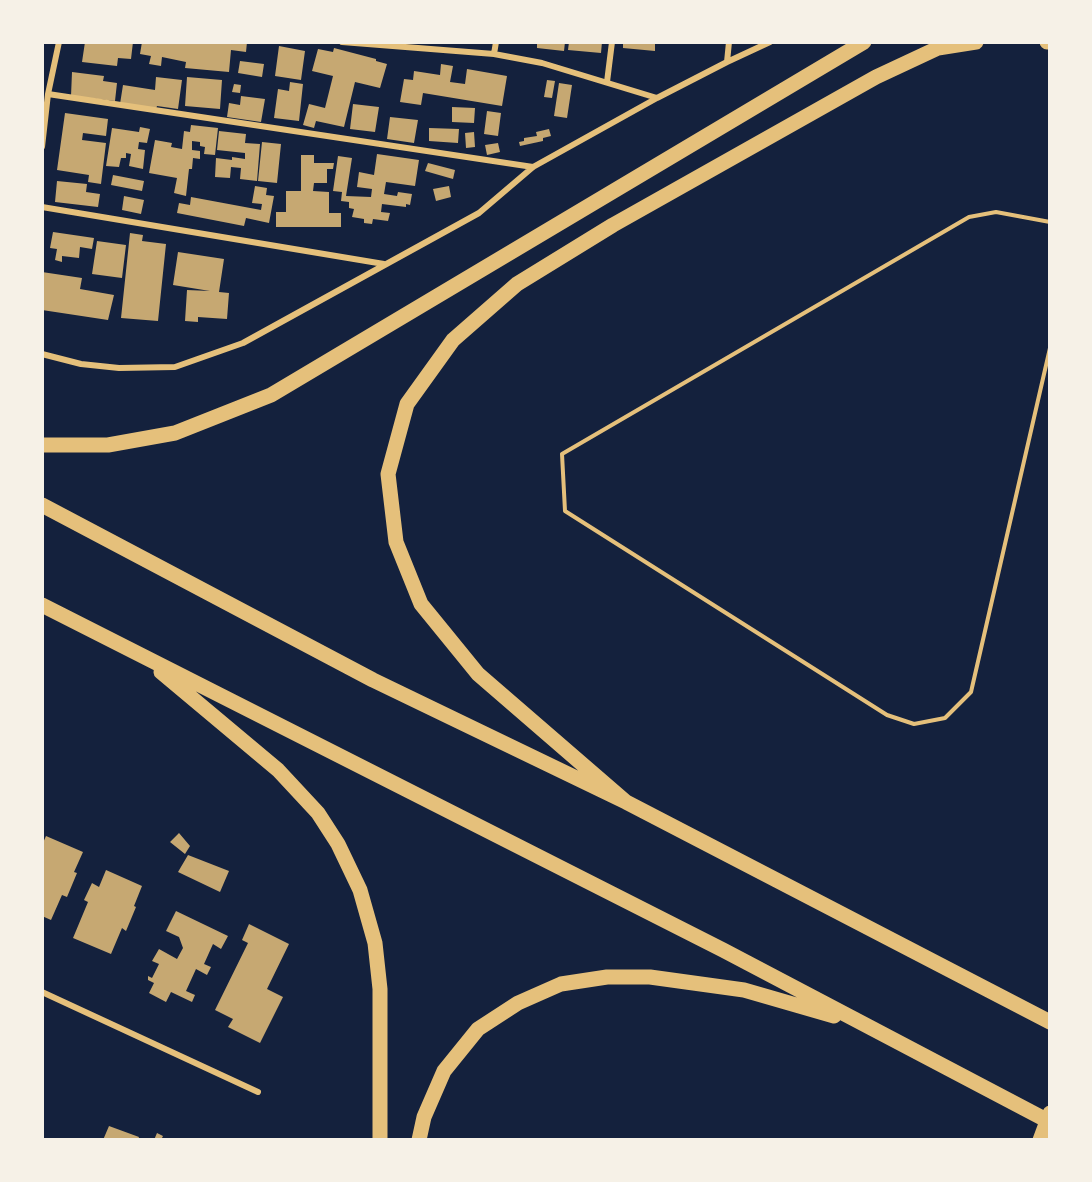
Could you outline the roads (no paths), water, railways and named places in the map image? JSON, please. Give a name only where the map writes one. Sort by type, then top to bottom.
[{"type":"highway","points":[[42,445],[108,445],[175,433],[271,395],[864,42]]},
{"type":"highway","points":[[626,802],[478,674],[421,604],[396,542],[388,474],[407,404],[453,340],[517,284],[613,225],[876,77],[938,48],[976,42]]},
{"type":"highway","points":[[42,505],[373,680],[626,802],[1050,1022]]},
{"type":"highway","points":[[42,605],[723,950],[1050,1122]]},
{"type":"highway","points":[[140,655],[278,770],[318,813],[338,844],[360,890],[375,943],[380,989],[380,1140]]},
{"type":"highway","points":[[419,1140],[424,1117],[444,1071],[478,1029],[518,1003],[561,984],[607,977],[650,977],[744,990],[866,1025]]},
{"type":"highway","points":[[1040,1140],[1050,1113]]},
{"type":"street","points":[[42,147],[48,94],[59,42]]},
{"type":"street","points":[[342,42],[494,54],[543,63],[657,98]]},
{"type":"street","points":[[494,54],[496,42]]},
{"type":"street","points":[[607,82],[612,42]]},
{"type":"street","points":[[727,62],[729,42]]},
{"type":"street","points":[[42,354],[81,364],[119,368],[175,367],[243,343],[479,213],[533,167],[657,98],[770,42]]},
{"type":"street","points":[[48,94],[533,167]]},
{"type":"street","points":[[42,207],[384,264]]},
{"type":"street","points":[[42,992],[258,1092]]}]
